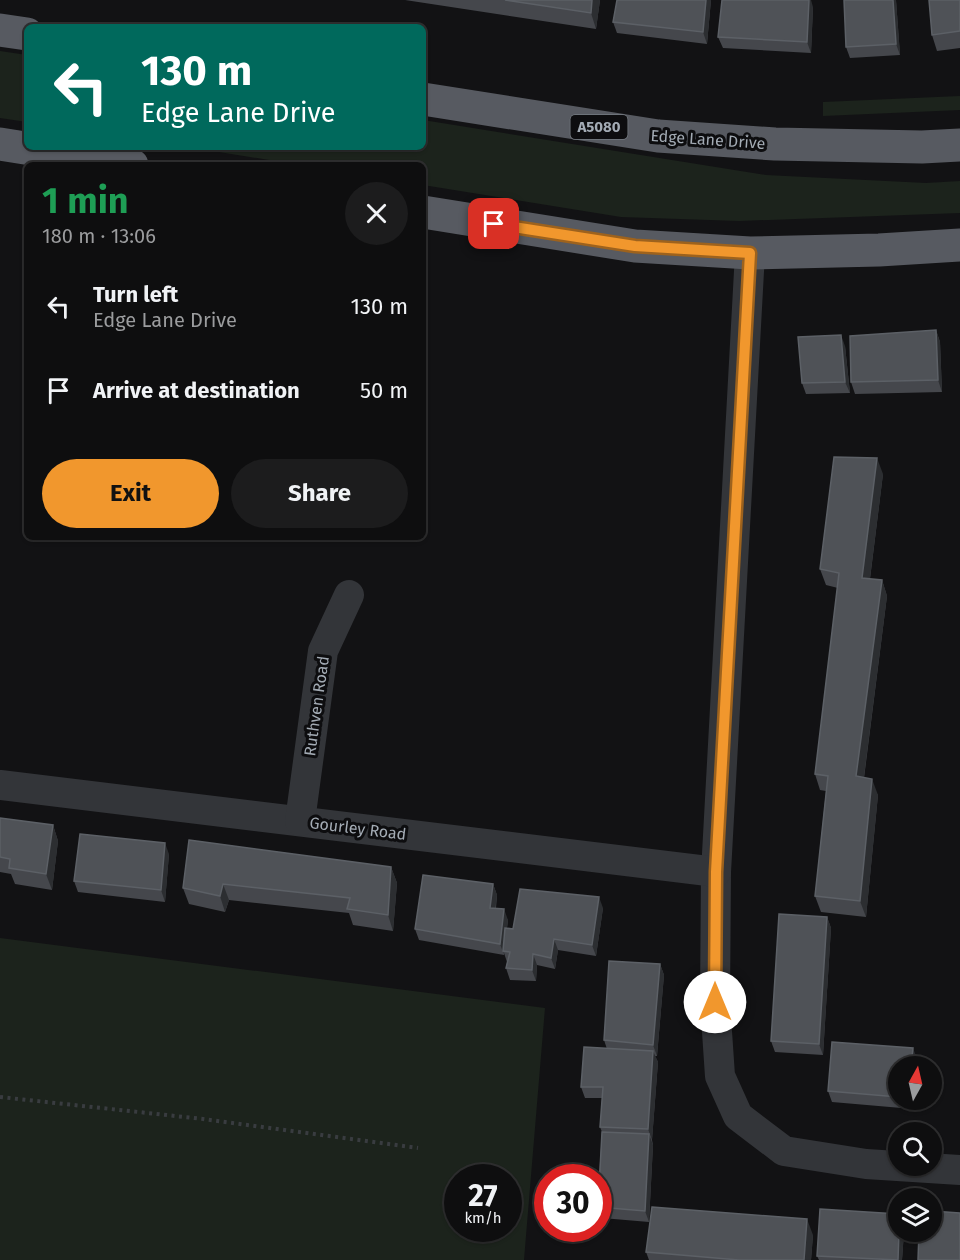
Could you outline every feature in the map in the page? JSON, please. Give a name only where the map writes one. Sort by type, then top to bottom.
[{"type":"highway","points":[[0,30],[24,34]]},
{"type":"highway","name":"Edge Lane Drive","points":[[426,99],[658,136],[775,144],[922,147],[960,145]]},
{"type":"highway","points":[[0,144],[24,148]]},
{"type":"highway","points":[[38,150],[113,162]]},
{"type":"highway","points":[[426,212],[635,246],[750,253],[879,250],[960,245]]},
{"type":"street","points":[[750,253],[716,872],[715,1002],[720,1076],[738,1116],[784,1150],[866,1164],[960,1170]]},
{"type":"street","name":"Ruthven Road","points":[[300,821],[323,651],[349,595]]},
{"type":"street","name":"Gourley Road","points":[[0,785],[716,872]]},
{"type":"path","points":[[0,1097],[203,1119],[418,1148]]},
{"type":"shaded area","points":[[0,51],[24,55],[24,122],[0,118]]},
{"type":"shaded area","points":[[960,96],[960,110],[823,116],[823,102]]},
{"type":"shaded area","points":[[426,120],[766,175],[926,183],[960,181],[960,213],[739,221],[621,217],[426,185],[426,162],[281,162],[207,150],[426,150]]},
{"type":"shaded area","points":[[0,938],[545,1008],[524,1260],[0,1260]]},
{"type":"building","points":[[505,0],[592,0],[591,13]]},
{"type":"building","points":[[617,0],[706,0],[703,32],[613,22]]},
{"type":"building","points":[[722,0],[809,0],[807,42],[718,37]]},
{"type":"building","points":[[844,0],[893,0],[896,44],[846,47]]},
{"type":"building","points":[[929,0],[960,0],[960,31],[932,35]]},
{"type":"building","points":[[936,330],[938,380],[851,382],[850,336]]},
{"type":"building","points":[[841,335],[845,382],[802,383],[798,337]]},
{"type":"building","points":[[834,457],[877,458],[862,578],[882,580],[856,776],[872,779],[860,901],[815,896],[828,776],[815,774],[839,573],[820,569]]},
{"type":"building","points":[[0,818],[53,825],[46,874],[9,868],[10,859],[0,857]]},
{"type":"building","points":[[80,834],[165,843],[161,890],[74,881]]},
{"type":"building","points":[[189,840],[391,867],[388,915],[347,909],[350,898],[223,884],[220,896],[183,888]]},
{"type":"building","points":[[423,875],[493,884],[490,908],[504,909],[500,944],[415,929]]},
{"type":"building","points":[[520,889],[599,897],[592,945],[554,939],[551,958],[533,954],[532,970],[506,968],[510,952],[503,951],[505,928],[513,929]]},
{"type":"building","points":[[779,914],[827,917],[819,1044],[771,1041]]},
{"type":"building","points":[[609,961],[660,964],[653,1045],[604,1040]]},
{"type":"building","points":[[832,1042],[913,1048],[912,1056],[888,1056],[888,1096],[828,1091]]},
{"type":"building","points":[[584,1047],[653,1051],[648,1129],[600,1127],[603,1087],[581,1087]]},
{"type":"building","points":[[602,1132],[649,1134],[645,1211],[612,1208],[612,1164],[600,1164]]},
{"type":"building","points":[[652,1207],[807,1219],[804,1260],[739,1260],[646,1252]]},
{"type":"building","points":[[820,1209],[888,1213],[888,1242],[899,1242],[898,1260],[817,1256]]},
{"type":"building","points":[[942,1212],[960,1213],[960,1260],[918,1260],[919,1242],[942,1242]]},
{"type":"route","points":[[494,224],[635,246],[750,253],[716,872],[715,1002]]}]
